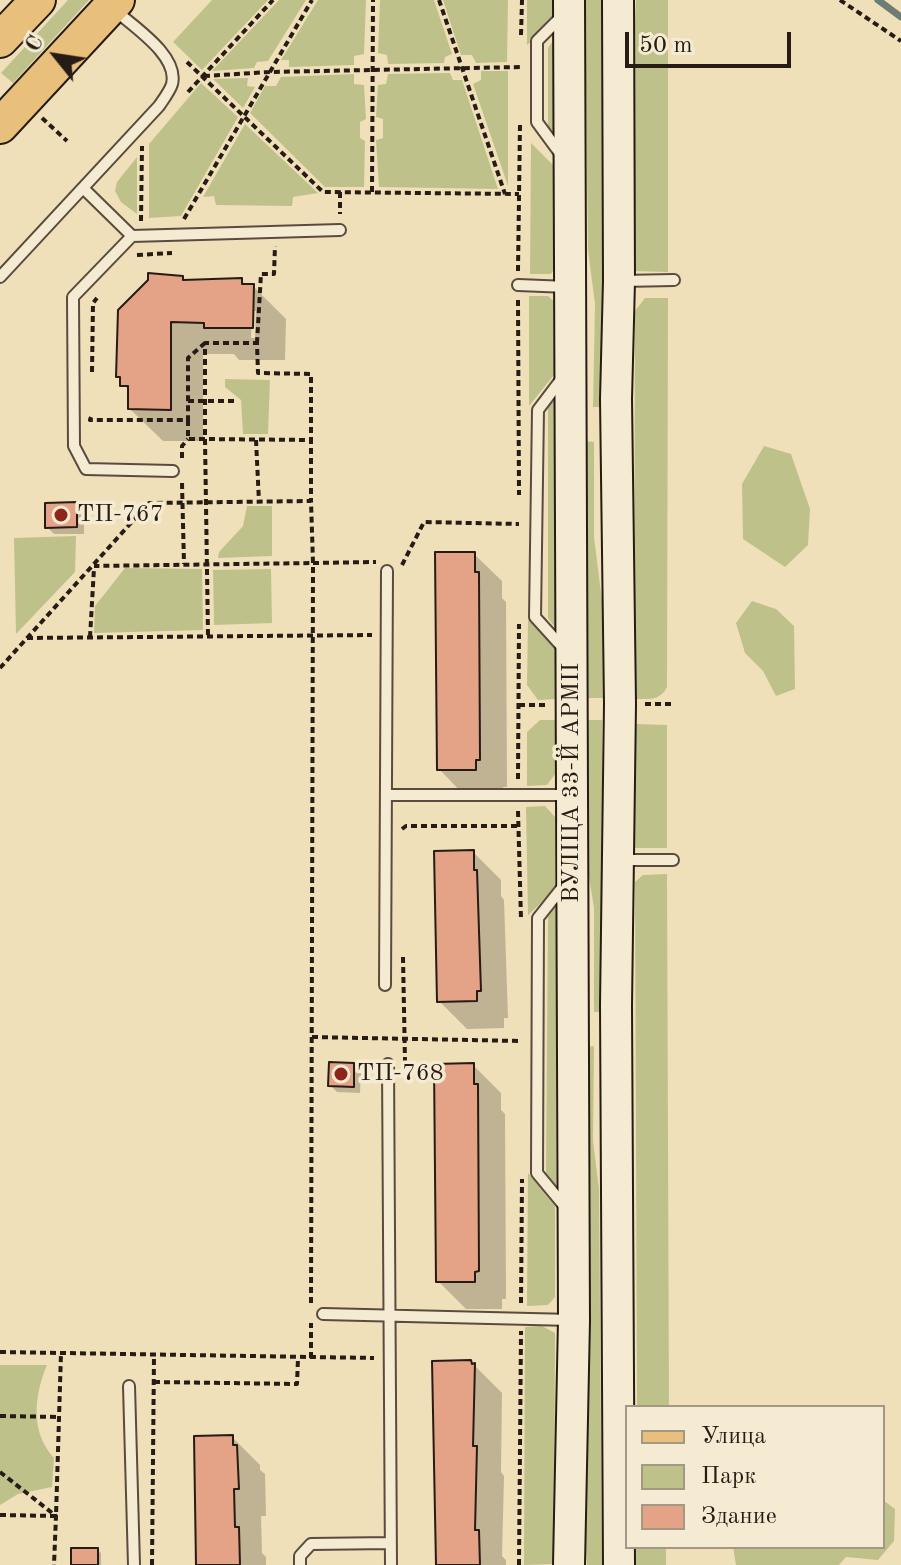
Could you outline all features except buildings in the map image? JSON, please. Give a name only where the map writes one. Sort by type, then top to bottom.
[{"type":"main road","points":[[0,40],[38,0]]},
{"type":"main road","points":[[0,126],[114,3]]},
{"type":"street","name":"ВУЛІЦА 33-Й АРМІІ","points":[[618,0],[619,281],[616,399],[619,860],[616,1005],[622,1419],[619,1565]]},
{"type":"street","name":"ВУЛІЦА 33-Й АРМІІ","points":[[569,4],[574,1056],[574,1320],[569,1565]]},
{"type":"street","points":[[573,397],[580,412],[595,418],[609,412],[616,399]]},
{"type":"street","points":[[573,450],[580,436],[594,431],[610,436],[617,451]]},
{"type":"street","points":[[573,1002],[580,1016],[595,1022],[609,1017],[616,1005]]},
{"type":"street","points":[[574,1056],[580,1042],[594,1037],[609,1042],[617,1057]]},
{"type":"lane","points":[[0,277],[159,106],[172,84],[171,64],[114,3]]},
{"type":"lane","points":[[83,188],[132,236]]},
{"type":"lane","points":[[177,472],[86,469],[74,446],[73,297],[132,236],[340,230]]},
{"type":"lane","points":[[619,281],[674,280]]},
{"type":"lane","points":[[518,285],[570,287]]},
{"type":"lane","points":[[571,366],[538,410],[535,617],[572,658]]},
{"type":"lane","points":[[385,985],[387,566]]},
{"type":"lane","points":[[386,795],[571,795]]},
{"type":"lane","points":[[619,860],[673,860]]},
{"type":"lane","points":[[572,877],[538,918],[537,1173],[573,1216]]},
{"type":"lane","points":[[388,1064],[391,1565]]},
{"type":"lane","points":[[323,1314],[574,1320]]},
{"type":"lane","points":[[129,1386],[134,1565]]},
{"type":"lane","points":[[300,1565],[300,1556],[311,1544],[390,1543]]},
{"type":"path","points":[[182,98],[273,0]]},
{"type":"path","points":[[180,225],[312,0]]},
{"type":"path","points":[[372,192],[373,0]]},
{"type":"path","points":[[439,0],[505,194]]},
{"type":"path","points":[[840,0],[901,41]]},
{"type":"path","points":[[180,56],[323,192],[519,194]]},
{"type":"path","points":[[201,76],[521,67]]},
{"type":"path","points":[[38,115],[67,141]]},
{"type":"path","points":[[132,155],[142,144],[141,221]]},
{"type":"path","points":[[340,192],[340,230]]},
{"type":"path","points":[[129,213],[150,228]]},
{"type":"path","points":[[275,232],[274,274],[261,274],[258,373],[311,374],[311,1358]]},
{"type":"path","points":[[132,255],[179,253]]},
{"type":"path","points":[[91,376],[93,303],[103,291]]},
{"type":"path","points":[[182,460],[182,446],[188,439],[188,358],[205,343],[257,343]]},
{"type":"path","points":[[205,343],[208,635]]},
{"type":"path","points":[[188,401],[236,401]]},
{"type":"path","points":[[91,406],[90,420],[188,420]]},
{"type":"path","points":[[188,439],[311,440]]},
{"type":"path","points":[[256,440],[259,502]]},
{"type":"path","points":[[177,472],[182,502],[184,564]]},
{"type":"path","points":[[0,668],[149,503],[311,501]]},
{"type":"path","points":[[401,576],[402,561],[424,522],[519,524]]},
{"type":"path","points":[[94,566],[313,563],[387,566]]},
{"type":"path","points":[[90,637],[94,566]]},
{"type":"path","points":[[27,638],[387,635]]},
{"type":"path","points":[[635,704],[672,704]]},
{"type":"path","points":[[519,705],[555,705]]},
{"type":"path","points":[[401,829],[406,826],[519,826]]},
{"type":"path","points":[[403,949],[404,1070]]},
{"type":"path","points":[[312,1037],[523,1041]]},
{"type":"path","points":[[0,1352],[389,1358]]},
{"type":"path","points":[[54,1565],[61,1353]]},
{"type":"path","points":[[152,1565],[154,1355]]},
{"type":"path","points":[[154,1382],[297,1384],[298,1358]]},
{"type":"path","points":[[0,1416],[59,1417]]},
{"type":"path","points":[[0,1472],[56,1516]]},
{"type":"path","points":[[0,1515],[56,1516]]},
{"type":"green space","points":[[68,0],[89,0],[13,83],[1,73]]},
{"type":"green space","points":[[212,0],[268,0],[202,70],[173,42]]},
{"type":"green space","points":[[279,0],[306,0],[268,61],[257,62],[254,68],[212,71]]},
{"type":"green space","points":[[318,0],[366,0],[364,54],[354,56],[354,65],[289,67],[289,60],[281,60]]},
{"type":"green space","points":[[380,0],[434,0],[452,54],[445,57],[444,63],[388,64],[387,55],[378,53]]},
{"type":"green space","points":[[443,0],[508,0],[507,62],[476,63],[472,55],[461,55]]},
{"type":"green space","points":[[527,0],[553,0],[555,18],[527,45]]},
{"type":"green space","points":[[585,0],[603,0],[602,407],[593,407],[595,304],[588,250]]},
{"type":"green space","points":[[636,0],[668,0],[668,272],[633,271]]},
{"type":"green space","points":[[554,39],[558,155],[554,154],[548,135],[548,48]]},
{"type":"green space","points":[[481,71],[508,71],[508,186],[473,84],[481,80]]},
{"type":"green space","points":[[450,73],[453,80],[462,80],[498,189],[379,187],[376,140],[383,138],[383,119],[376,117],[378,85],[386,84],[388,74]]},
{"type":"green space","points":[[354,74],[354,84],[364,85],[366,119],[360,122],[360,138],[365,141],[364,187],[325,187],[250,113],[265,86],[276,86],[281,77]]},
{"type":"green space","points":[[248,78],[247,86],[255,87],[243,108],[213,79]]},
{"type":"green space","points":[[201,83],[238,117],[181,216],[149,218],[149,144]]},
{"type":"green space","points":[[245,124],[318,193],[293,197],[292,206],[216,205],[214,196],[203,197]]},
{"type":"green space","points":[[531,143],[558,170],[558,263],[551,274],[530,274]]},
{"type":"green space","points":[[137,157],[137,214],[121,202],[115,191],[117,182]]},
{"type":"green space","points":[[529,296],[548,296],[557,304],[558,370],[529,406]]},
{"type":"green space","points":[[645,298],[668,298],[667,687],[657,697],[634,699],[635,311]]},
{"type":"green space","points":[[225,379],[270,380],[268,434],[243,434],[241,400],[225,387]]},
{"type":"green space","points":[[556,392],[557,630],[548,618],[548,403]]},
{"type":"green space","points":[[585,441],[594,442],[594,537],[602,601],[603,698],[588,698]]},
{"type":"green space","points":[[764,446],[791,454],[810,509],[808,545],[785,567],[743,539],[742,484]]},
{"type":"green space","points":[[247,506],[272,506],[272,556],[218,558],[219,552],[243,526]]},
{"type":"green space","points":[[76,536],[75,572],[16,634],[14,538]]},
{"type":"green space","points":[[125,568],[202,569],[203,630],[94,633],[95,606]]},
{"type":"green space","points":[[271,569],[272,623],[214,625],[213,570]]},
{"type":"green space","points":[[752,601],[776,609],[794,626],[795,689],[776,696],[763,671],[745,653],[736,623]]},
{"type":"green space","points":[[528,620],[556,650],[556,699],[538,700],[527,685]]},
{"type":"green space","points":[[540,720],[556,720],[556,773],[547,785],[527,786],[527,732]]},
{"type":"green space","points":[[585,720],[602,720],[602,1012],[594,1012],[594,908],[585,852]]},
{"type":"green space","points":[[635,724],[667,725],[667,848],[635,848]]},
{"type":"green space","points":[[545,806],[555,817],[555,890],[528,915],[526,807]]},
{"type":"green space","points":[[667,874],[669,1405],[637,1405],[635,882],[643,875]]},
{"type":"green space","points":[[556,905],[556,1187],[546,1174],[548,917]]},
{"type":"green space","points":[[594,1046],[593,1141],[599,1189],[602,1565],[587,1565],[586,1551],[586,1047]]},
{"type":"green space","points":[[528,1173],[555,1206],[555,1297],[548,1305],[527,1306]]},
{"type":"green space","points":[[542,1326],[555,1333],[554,1564],[524,1565],[525,1327]]},
{"type":"green space","points":[[0,1365],[47,1365],[39,1389],[37,1413],[41,1437],[54,1458],[52,1487],[18,1494],[0,1505]]},
{"type":"green space","points":[[885,1502],[895,1509],[894,1541],[878,1560],[846,1557],[839,1565],[736,1565],[733,1549],[885,1549]]},
{"type":"green space","points":[[635,1549],[666,1549],[666,1565],[635,1565]]},
{"type":"waterway","points":[[878,0],[901,17]]},
{"type":"place","name":"ТП-767","points":[[61,515]]},
{"type":"place","name":"ТП-768","points":[[341,1074]]}]
